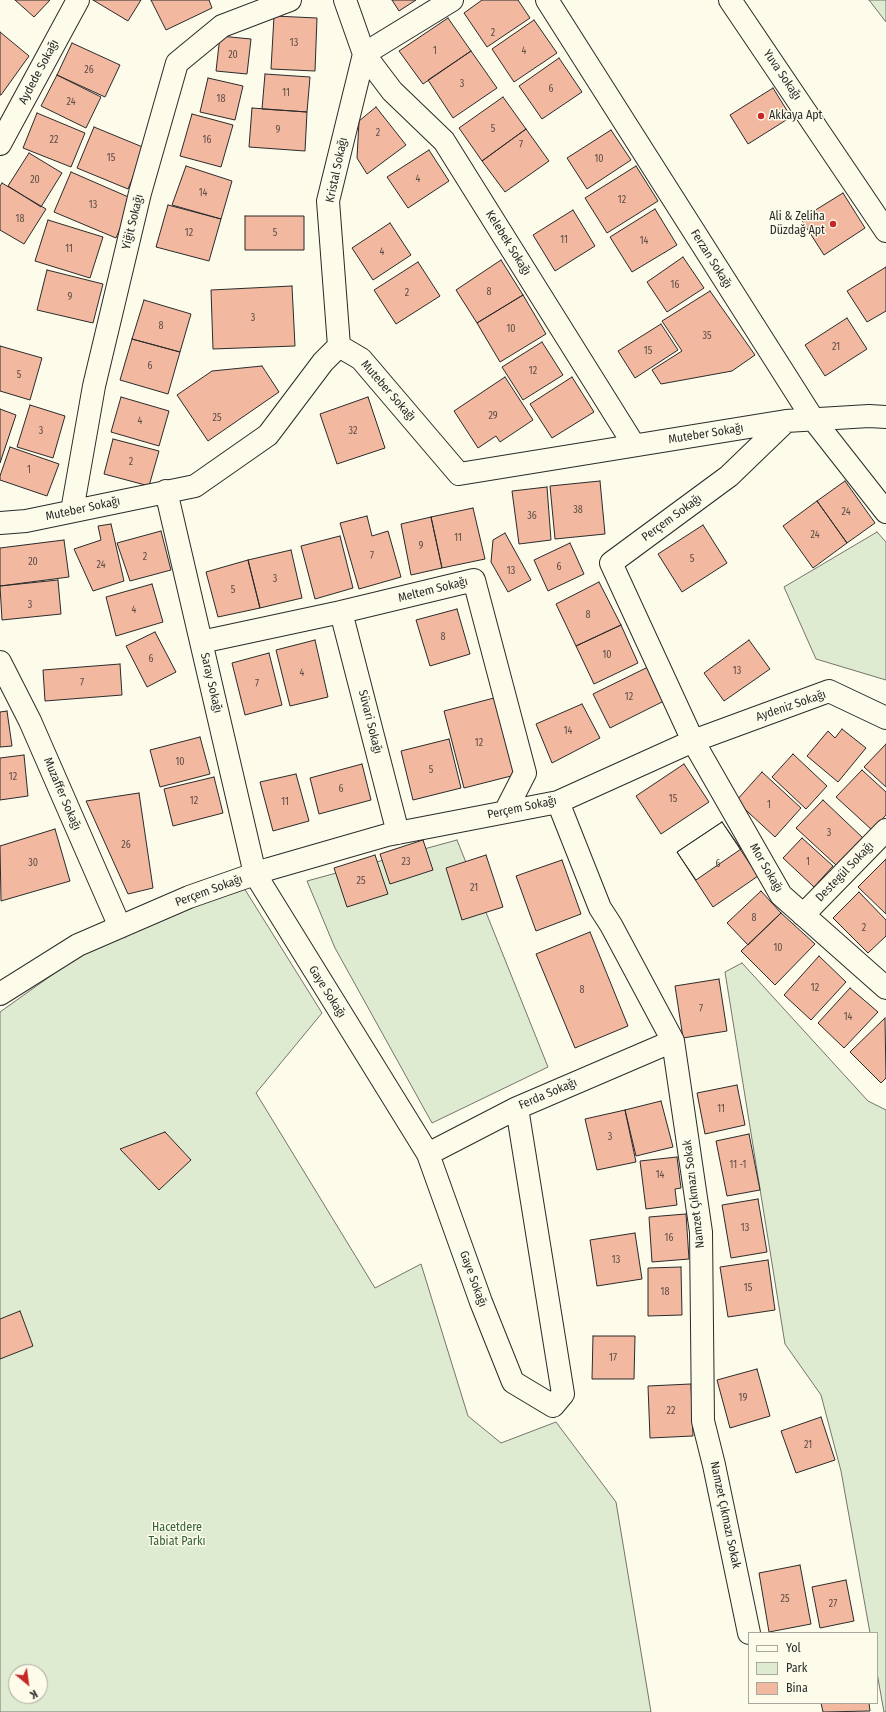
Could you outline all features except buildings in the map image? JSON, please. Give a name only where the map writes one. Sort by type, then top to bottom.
[{"type":"street","name":"Aydede Sokağı","points":[[0,144],[78,0]]},
{"type":"street","name":"Yiğit Sokağı","points":[[72,511],[94,386],[140,193],[177,63],[222,26],[290,0]]},
{"type":"street","points":[[345,0],[364,54],[452,0]]},
{"type":"street","name":"Ferzan Sokağı","points":[[547,0],[813,419],[886,512]]},
{"type":"street","name":"Yuva Sokağı","points":[[730,0],[886,231]]},
{"type":"street","name":"Kristal Sokağı","points":[[339,346],[328,201],[364,54]]},
{"type":"street","name":"Kelebek Sokağı","points":[[364,54],[392,91],[444,141],[634,446]]},
{"type":"street","name":"Muteber Sokağı","points":[[0,523],[26,521],[195,486],[268,435],[323,362],[339,346],[361,359],[459,474],[786,421],[813,419]]},
{"type":"street","points":[[813,419],[869,416],[886,417]]},
{"type":"street","name":"Perçem Sokağı","points":[[0,994],[78,945],[189,897],[255,874],[398,833],[558,802],[693,741],[611,563],[729,476],[786,421]]},
{"type":"street","name":"Saray Sokağı","points":[[166,491],[255,874]]},
{"type":"street","name":"Meltem Sokağı","points":[[201,642],[342,612],[474,580],[525,773],[505,812]]},
{"type":"street","name":"Süvari Sokağı","points":[[342,612],[398,833]]},
{"type":"street","name":"Muzaffer Sokağı","points":[[0,662],[30,720],[120,927]]},
{"type":"street","name":"Aydeniz Sokağı","points":[[693,741],[829,691],[886,718]]},
{"type":"street","name":"Mor Sokağı","points":[[693,741],[781,895],[886,988]]},
{"type":"street","name":"Namzet Çıkmazı Sokak","points":[[558,802],[600,908],[612,924],[673,1041],[701,1232],[703,1421],[717,1479],[749,1632]]},
{"type":"street","name":"Destegül Sokağı","points":[[803,915],[886,830]]},
{"type":"street","name":"Gaye Sokağı","points":[[255,874],[428,1154],[481,1302],[513,1382],[553,1406],[563,1394],[517,1108]]},
{"type":"street","name":"Ferda Sokağı","points":[[428,1154],[517,1108],[673,1041]]},
{"type":"green space","points":[[869,0],[886,0],[886,22]]},
{"type":"green space","points":[[877,532],[886,542],[886,680],[816,659],[784,587]]},
{"type":"green space","points":[[457,840],[548,1067],[432,1123],[335,948],[307,881]]},
{"type":"green space","name":"Hacetdere Tabiat Parkı","points":[[244,888],[322,1013],[256,1093],[375,1288],[421,1264],[468,1416],[501,1443],[556,1422],[616,1502],[651,1712],[0,1712],[0,1012],[87,950],[197,903]]},
{"type":"green space","points":[[742,963],[868,1101],[886,1110],[886,1712],[884,1712],[878,1679],[878,1632],[870,1632],[841,1471],[821,1395],[785,1344],[725,972]]},
{"type":"place","name":"Akkaya Apt","points":[[761,116]]},
{"type":"place","name":"Ali & Zeliha Düzdağ Apt","points":[[833,224]]}]
